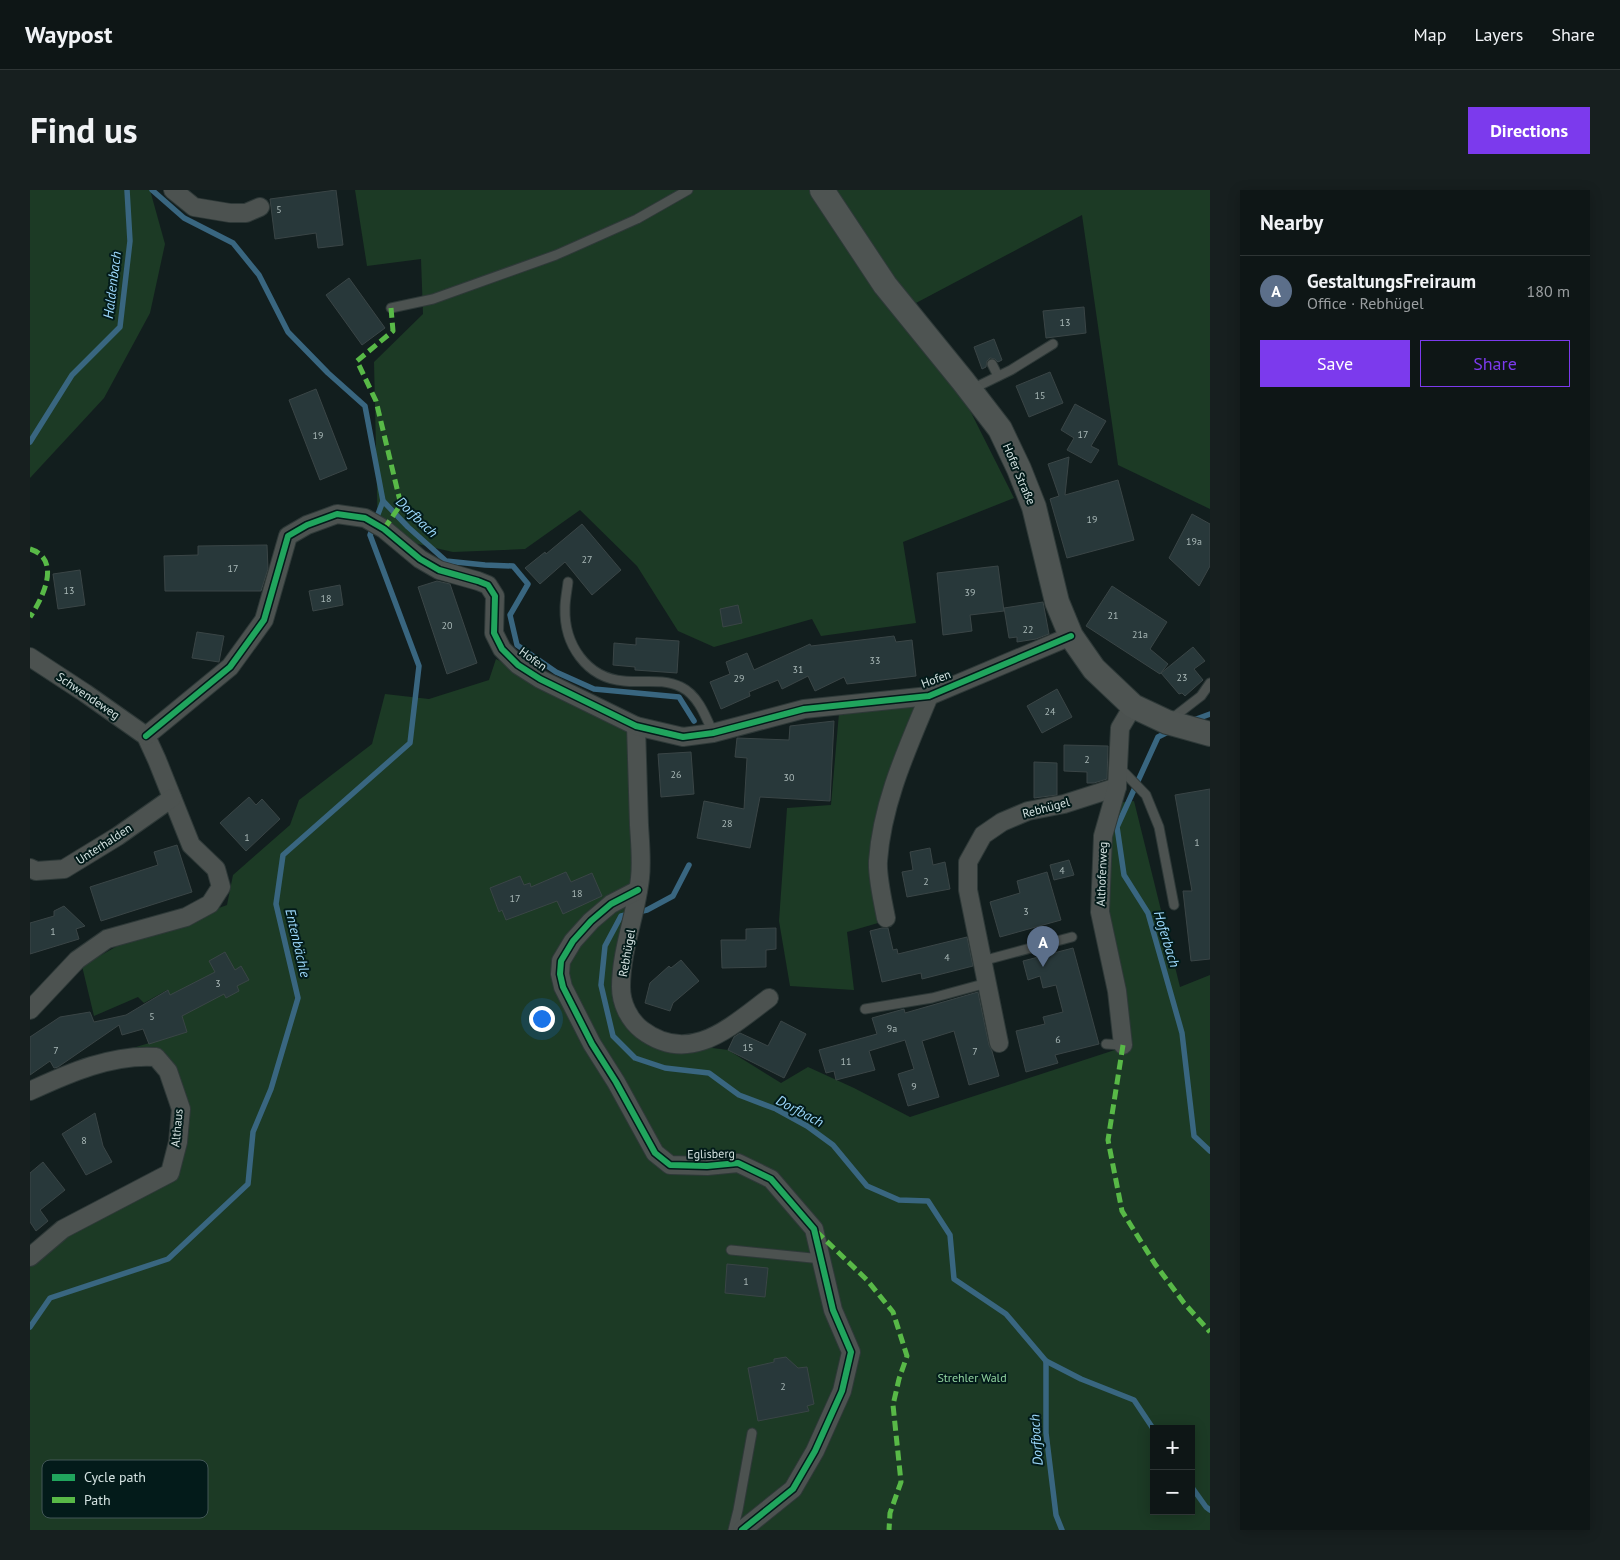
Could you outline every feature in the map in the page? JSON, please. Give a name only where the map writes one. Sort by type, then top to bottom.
[{"type":"street","points":[[173,190],[194,207],[230,213],[246,213],[260,207]]},
{"type":"street","name":"Hofer Straße","points":[[822,190],[885,284],[1000,429],[1034,507],[1057,602],[1071,636],[1094,669],[1133,706],[1186,728]]},
{"type":"street","name":"Hofen","points":[[146,736],[230,667],[264,620],[288,536],[307,525],[336,514],[365,518],[384,529],[420,559],[439,570],[478,581],[488,586],[495,596],[494,633],[502,649],[518,665],[540,679],[636,726],[683,737],[713,733],[804,709],[929,696],[1071,636]]},
{"type":"street","name":"Schwendeweg","points":[[30,656],[146,736]]},
{"type":"street","points":[[886,918],[878,863],[887,805],[906,750],[929,696]]},
{"type":"street","name":"Althofenweg","points":[[1115,1045],[1117,991],[1100,912],[1103,836],[1121,776],[1120,728],[1133,706]]},
{"type":"street","name":"Rebhügel","points":[[636,726],[640,878],[624,959],[621,988],[624,1006],[633,1023],[652,1037],[673,1044],[689,1045],[723,1032],[769,998]]},
{"type":"street","points":[[30,1010],[77,960],[107,939],[186,917],[210,904],[221,888],[216,869],[191,845],[146,736]]},
{"type":"street","name":"Rebhügel","points":[[999,1042],[968,890],[968,862],[983,835],[1002,822],[1028,811],[1064,804],[1121,776]]},
{"type":"street","name":"Unterhalden","points":[[30,868],[36,871],[64,869],[118,836],[172,798]]},
{"type":"street","name":"Eglisberg","points":[[637,898],[611,904],[591,921],[573,941],[561,961],[560,974],[563,987],[592,1044],[616,1082],[655,1153],[670,1165],[707,1166],[738,1163],[771,1179],[814,1229],[833,1310],[851,1352],[842,1391],[815,1452],[793,1489],[742,1530]]},
{"type":"street","name":"Althaus","points":[[30,1091],[53,1080],[113,1059],[142,1056],[156,1057],[168,1071],[181,1109],[178,1142],[170,1173],[63,1229],[30,1257]]},
{"type":"lane","points":[[391,308],[434,299],[556,255],[637,219],[688,190]]},
{"type":"lane","points":[[970,390],[1011,370],[1053,344]]},
{"type":"lane","points":[[992,364],[998,376]]},
{"type":"lane","points":[[568,582],[564,610],[568,638],[579,657],[588,667],[608,678],[623,681],[668,683],[682,687],[698,702],[713,733]]},
{"type":"lane","points":[[1186,728],[1201,696],[1210,683]]},
{"type":"lane","points":[[1121,776],[1146,795],[1159,827],[1174,905]]},
{"type":"lane","points":[[982,961],[1072,938]]},
{"type":"lane","points":[[865,1008],[932,998],[987,983]]},
{"type":"lane","points":[[731,1250],[822,1259]]},
{"type":"lane","points":[[733,1530],[752,1433]]},
{"type":"green space","points":[[30,190],[150,190],[165,244],[150,313],[104,398],[30,478]]},
{"type":"green space","points":[[355,190],[1210,190],[1210,509],[1118,465],[1082,215],[916,303],[1014,498],[903,542],[916,623],[821,636],[812,619],[714,647],[678,631],[637,566],[580,510],[525,549],[453,552],[378,535],[374,362],[423,314],[421,259],[367,266]]},
{"type":"green space","name":"Strehler Wald","points":[[496,659],[628,728],[638,890],[624,959],[633,1023],[689,1045],[728,1050],[781,1083],[808,1067],[910,1117],[1127,1046],[1103,912],[1107,836],[1116,803],[1134,801],[1180,987],[1210,975],[1210,1530],[30,1530],[30,1257],[170,1173],[178,1142],[168,1071],[126,1050],[186,1032],[177,1000],[173,1001],[167,990],[144,1003],[138,997],[94,1016],[82,966],[119,945],[227,905],[233,875],[290,825],[299,800],[372,744],[385,694],[429,699],[489,680]]},
{"type":"green space","points":[[915,707],[871,853],[878,923],[847,932],[854,990],[790,986],[779,921],[787,808],[831,805],[839,713]]},
{"type":"building","points":[[336,190],[343,245],[318,248],[316,233],[275,239],[270,199]]},
{"type":"building","points":[[349,278],[385,328],[362,345],[326,295]]},
{"type":"building","points":[[1084,307],[1086,333],[1046,338],[1043,311]]},
{"type":"building","points":[[994,339],[1002,360],[998,362],[990,358],[987,361],[986,367],[982,369],[974,347]]},
{"type":"building","points":[[1050,372],[1063,403],[1029,417],[1016,386]]},
{"type":"building","points":[[316,389],[347,469],[320,480],[289,400]]},
{"type":"building","points":[[1075,404],[1106,421],[1091,446],[1099,450],[1091,463],[1067,450],[1074,438],[1061,430]]},
{"type":"building","points":[[1069,457],[1065,495],[1118,480],[1134,540],[1067,558],[1050,499],[1059,496],[1048,464]]},
{"type":"building","points":[[1192,514],[1210,524],[1210,566],[1199,586],[1169,558]]},
{"type":"building","points":[[582,524],[621,570],[592,595],[565,562],[540,584],[525,568],[545,552],[546,554]]},
{"type":"building","points":[[267,545],[268,569],[261,591],[165,591],[164,556],[198,555],[198,546]]},
{"type":"building","points":[[998,566],[1004,611],[970,615],[972,631],[943,635],[937,573]]},
{"type":"building","points":[[80,570],[85,605],[58,609],[53,574]]},
{"type":"building","points":[[437,581],[450,584],[477,663],[447,674],[418,587]]},
{"type":"building","points":[[340,585],[343,605],[313,611],[309,591]]},
{"type":"building","points":[[1112,586],[1167,622],[1150,649],[1168,664],[1160,674],[1086,626]]},
{"type":"building","points":[[1043,602],[1049,634],[1036,639],[1017,642],[1017,637],[1009,638],[1004,608]]},
{"type":"building","points":[[738,605],[742,623],[723,627],[720,609]]},
{"type":"building","points":[[197,632],[224,636],[219,662],[192,658]]},
{"type":"building","points":[[894,636],[896,642],[912,640],[916,676],[847,684],[844,677],[815,691],[808,676],[782,689],[778,680],[749,692],[750,696],[721,709],[710,682],[730,674],[726,662],[747,653],[754,670],[810,644],[811,646]]},
{"type":"building","points":[[636,638],[679,641],[677,673],[635,670],[635,667],[613,665],[614,643],[636,645]]},
{"type":"building","points":[[1193,647],[1205,661],[1194,669],[1203,680],[1185,696],[1182,693],[1179,694],[1161,673]]},
{"type":"building","points":[[1057,689],[1072,717],[1042,733],[1027,706]]},
{"type":"building","points":[[834,721],[830,801],[760,797],[750,848],[697,838],[704,801],[744,809],[747,758],[735,757],[737,738],[789,740],[790,726]]},
{"type":"building","points":[[1064,745],[1108,746],[1107,779],[1087,783],[1087,772],[1064,771]]},
{"type":"building","points":[[691,752],[694,794],[661,797],[658,754]]},
{"type":"building","points":[[1034,762],[1057,763],[1057,795],[1034,798]]},
{"type":"building","points":[[1210,789],[1210,959],[1191,961],[1183,891],[1192,891],[1175,795]]},
{"type":"building","points":[[249,797],[256,805],[262,799],[280,819],[246,851],[220,823]]},
{"type":"building","points":[[177,845],[192,892],[101,921],[90,887],[158,865],[154,852]]},
{"type":"building","points":[[930,848],[933,865],[945,862],[950,889],[907,897],[902,872],[913,870],[910,852]]},
{"type":"building","points":[[1069,860],[1074,875],[1054,880],[1050,865]]},
{"type":"building","points":[[566,872],[571,882],[592,873],[602,896],[563,914],[557,901],[506,920],[502,910],[499,912],[490,888],[520,876],[524,885],[530,883],[531,887]]},
{"type":"building","points":[[1047,872],[1061,920],[1000,937],[990,902],[1020,893],[1017,881]]},
{"type":"building","points":[[64,906],[85,926],[76,929],[79,939],[30,954],[30,923],[54,916],[54,911]]},
{"type":"building","points":[[776,928],[776,949],[766,950],[766,967],[722,968],[721,940],[746,940],[746,929]]},
{"type":"building","points":[[888,928],[893,950],[897,949],[898,954],[967,937],[973,966],[922,979],[921,973],[882,982],[870,931]]},
{"type":"building","points":[[1073,948],[1099,1044],[1055,1055],[1058,1063],[1026,1072],[1016,1031],[1045,1024],[1043,1017],[1063,1012],[1056,985],[1043,988],[1040,976],[1028,980],[1023,961]]},
{"type":"building","points":[[225,952],[235,970],[241,966],[249,980],[237,986],[239,991],[226,998],[224,994],[182,1016],[187,1032],[149,1044],[143,1029],[122,1035],[119,1025],[58,1067],[54,1068],[50,1061],[30,1075],[30,1037],[60,1017],[90,1012],[94,1022],[126,1015],[168,990],[170,995],[215,972],[209,961]]},
{"type":"building","points":[[681,960],[699,981],[673,1003],[670,1011],[645,1003],[650,983],[669,966],[671,968]]},
{"type":"building","points":[[978,992],[989,1045],[999,1076],[969,1085],[954,1031],[922,1041],[939,1097],[908,1106],[898,1074],[914,1069],[905,1040],[869,1051],[875,1070],[836,1080],[834,1071],[826,1073],[819,1050],[877,1034],[872,1018],[904,1009],[905,1013]]},
{"type":"building","points":[[781,1021],[806,1034],[784,1078],[728,1050],[734,1037],[740,1033],[768,1046]]},
{"type":"building","points":[[95,1113],[103,1146],[112,1162],[86,1175],[62,1134]]},
{"type":"building","points":[[43,1162],[65,1190],[40,1210],[48,1221],[36,1231],[30,1222],[30,1173]]},
{"type":"building","points":[[727,1264],[768,1268],[765,1297],[725,1293]]},
{"type":"building","points":[[786,1357],[798,1368],[807,1367],[814,1404],[807,1406],[809,1411],[758,1421],[748,1368]]},
{"type":"waterway","name":"Haldenbach","points":[[30,442],[72,375],[120,327],[130,241],[127,190]]},
{"type":"waterway","name":"Dorfbach","points":[[152,190],[184,218],[233,243],[259,275],[288,332],[328,373],[365,406],[383,501],[408,527],[446,561],[513,566],[528,584],[510,615],[517,645],[556,672],[594,689],[679,697],[694,721]]},
{"type":"waterway","name":"Entenbächle","points":[[30,1327],[50,1298],[168,1259],[248,1184],[253,1132],[271,1089],[298,998],[276,904],[283,855],[410,743],[419,666],[370,535],[383,501]]},
{"type":"waterway","name":"Hoferbach","points":[[1191,721],[1210,714]]},
{"type":"waterway","name":"Hoferbach","points":[[1172,730],[1158,737],[1117,827],[1124,875],[1148,913],[1182,1033],[1194,1136],[1210,1151]]},
{"type":"waterway","name":"Dorfbach","points":[[689,865],[673,896],[647,910],[621,916],[605,946],[601,985],[613,1036],[635,1058],[665,1068],[709,1073],[739,1095],[776,1109],[807,1126],[833,1145],[867,1186],[899,1200],[928,1201],[950,1235],[954,1279],[1006,1314],[1046,1361],[1046,1433],[1056,1515],[1062,1530]]},
{"type":"waterway","points":[[1046,1361],[1081,1379],[1134,1400],[1151,1425]]},
{"type":"waterway","points":[[1195,1492],[1210,1510]]},
{"type":"marked path","points":[[384,529],[399,507],[400,501],[376,401],[357,361],[393,331],[391,308]]},
{"type":"marked path","points":[[30,549],[40,554],[45,561],[47,570],[44,590],[30,617]]},
{"type":"marked path","points":[[1123,1045],[1108,1140],[1122,1211],[1155,1264],[1184,1303],[1210,1332]]},
{"type":"marked path","points":[[816,1231],[867,1280],[893,1312],[907,1356],[893,1405],[901,1482],[890,1513],[889,1530]]},
{"type":"cycle path","points":[[146,736],[230,667],[264,620],[288,536],[307,525],[337,514],[365,518],[384,529],[420,559],[439,570],[488,585],[495,596],[494,633],[502,649],[518,665],[540,679],[636,726],[683,737],[713,733],[804,709],[929,696],[1071,636]]},
{"type":"cycle path","points":[[638,890],[611,904],[591,921],[573,941],[561,961],[560,974],[563,987],[592,1044],[616,1082],[655,1153],[670,1165],[707,1166],[738,1163],[771,1179],[814,1229],[833,1310],[851,1352],[842,1391],[815,1451],[793,1489],[742,1530]]},
{"type":"place","name":"GestaltungsFreiraum","points":[[1043,967]]}]
